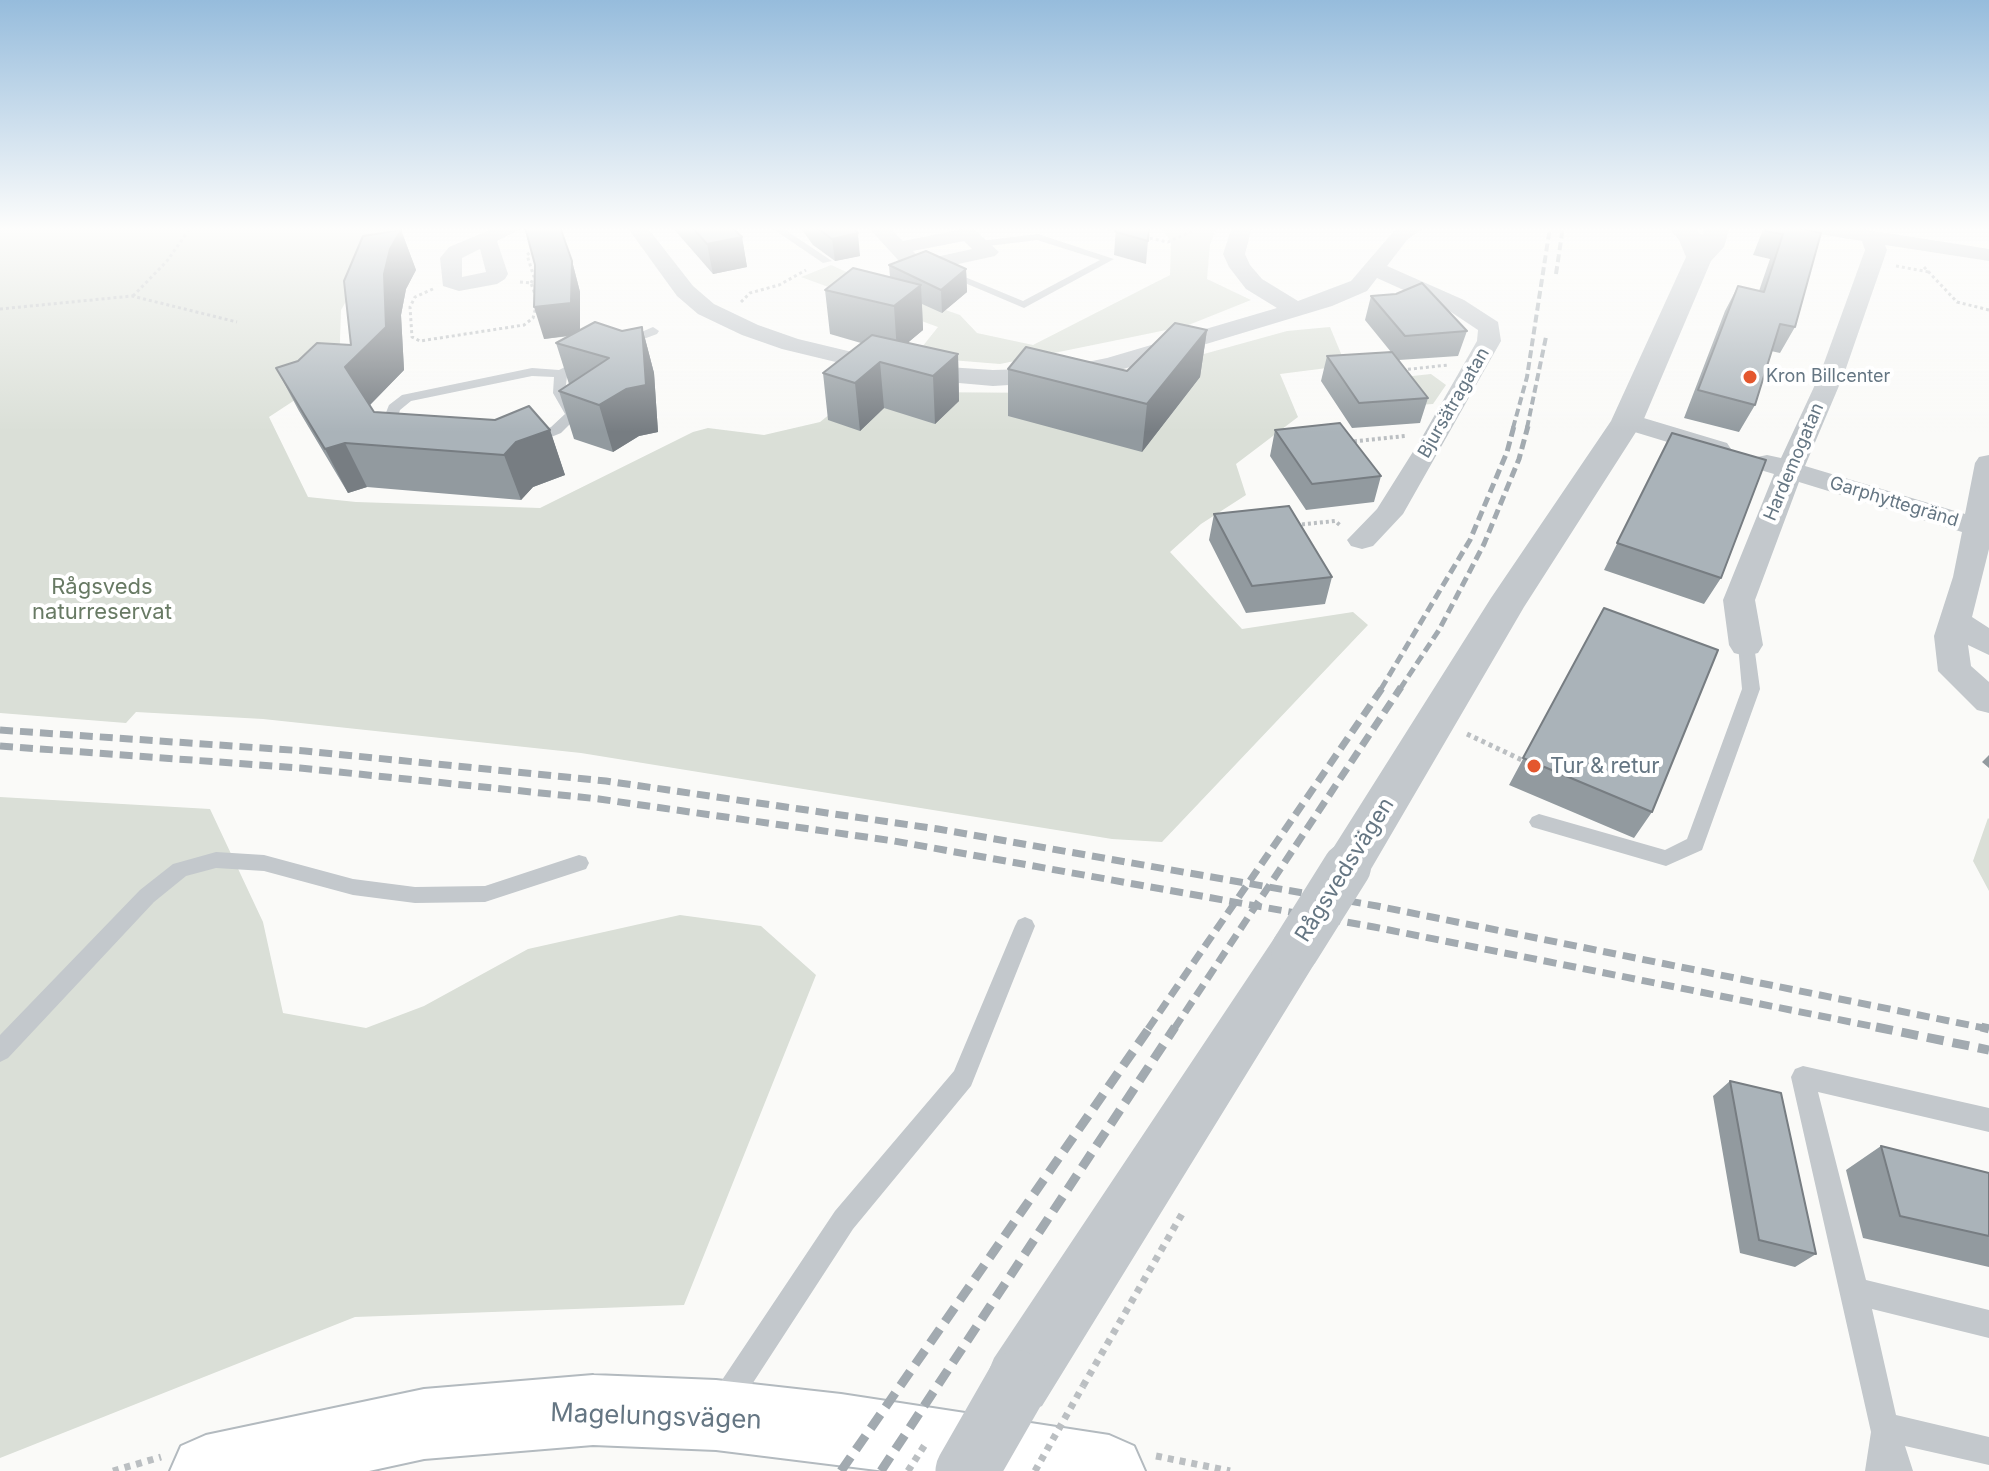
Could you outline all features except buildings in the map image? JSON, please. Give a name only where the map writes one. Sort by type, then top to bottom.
[{"type":"main road","name":"Magelungsvägen","points":[[206,1471],[331,1441],[439,1422],[593,1410],[716,1415],[841,1429],[1109,1471]]},
{"type":"street","points":[[691,296],[719,316],[790,344],[930,375],[993,378],[1057,375],[1111,365],[1296,310],[1334,296]]},
{"type":"street","points":[[1273,296],[1296,310]]},
{"type":"street","name":"Bjursätragatan","points":[[1362,540],[1388,514],[1489,341],[1490,327],[1485,320],[1433,296]]},
{"type":"street","name":"Rågsvedsvägen","points":[[967,1471],[1050,1384],[1295,950],[1505,607],[1627,421],[1682,296]]},
{"type":"street","name":"Hardemogatan","points":[[1746,645],[1739,600],[1789,470],[1832,374],[1860,296]]},
{"type":"street","name":"Garphyttegränd","points":[[1627,421],[1977,527]]},
{"type":"street","points":[[1989,463],[1957,622],[1950,636],[1955,671],[1989,701]]},
{"type":"street","points":[[1957,622],[1989,644]]},
{"type":"lane","points":[[1001,296],[1024,305],[1041,296]]},
{"type":"lane","points":[[414,444],[398,432],[390,420],[394,408],[407,398],[532,372],[561,374],[653,331]]},
{"type":"lane","points":[[515,445],[556,430],[572,415],[559,393],[561,374]]},
{"type":"lane","points":[[1539,822],[1666,858],[1695,844],[1751,689],[1746,645]]},
{"type":"lane","points":[[0,1051],[147,896],[180,870],[216,860],[264,863],[353,887],[415,895],[485,894],[579,863]]},
{"type":"lane","points":[[716,1415],[844,1220],[963,1078],[1025,926]]},
{"type":"lane","points":[[1898,1471],[1884,1427],[1855,1291],[1803,1077],[1989,1120]]},
{"type":"lane","points":[[1855,1291],[1989,1324]]},
{"type":"lane","points":[[1884,1427],[1989,1451]]},
{"type":"lane","points":[[1880,1471],[1884,1427]]},
{"type":"path","points":[[0,309],[132,296],[237,322]]},
{"type":"path","points":[[418,296],[410,307],[412,337],[420,341],[524,325],[533,318],[535,296]]},
{"type":"path","points":[[735,309],[748,296]]},
{"type":"path","points":[[1951,296],[1957,302],[1989,310]]},
{"type":"path","points":[[1391,371],[1462,364],[1476,366]]},
{"type":"path","points":[[1339,443],[1415,435],[1434,439]]},
{"type":"path","points":[[1290,525],[1335,521],[1362,540]]},
{"type":"path","points":[[1462,732],[1522,760]]},
{"type":"path","points":[[1035,1471],[1050,1384]]},
{"type":"green space","name":"Rågsveds naturreservat","points":[[0,296],[349,296],[341,310],[339,371],[269,417],[308,497],[356,502],[540,508],[693,432],[708,428],[764,435],[820,422],[865,386],[904,392],[1063,393],[1287,331],[1330,327],[1342,356],[1327,368],[1280,374],[1298,417],[1236,464],[1246,495],[1201,524],[1170,552],[1242,629],[1353,612],[1368,625],[1162,842],[1112,839],[581,753],[263,719],[136,712],[126,723],[0,713]]},
{"type":"green space","points":[[852,296],[904,296],[960,315],[977,333],[1033,345],[1130,296],[1242,296],[1251,300],[1186,326],[1000,364],[914,357],[938,327]]},
{"type":"green space","points":[[1431,374],[1446,385],[1433,404],[1417,405],[1394,378]]},
{"type":"green space","points":[[0,797],[210,809],[263,922],[283,1013],[366,1028],[424,1006],[528,949],[680,915],[761,926],[816,975],[684,1305],[355,1317],[0,1458]]},
{"type":"green space","points":[[1989,819],[1989,891],[1973,861]]},
{"type":"railway","points":[[1513,428],[1527,377],[1539,296]]},
{"type":"railway","points":[[1527,428],[1546,337]]},
{"type":"railway","points":[[1381,689],[1470,540],[1507,452],[1514,426]]},
{"type":"railway","points":[[1400,689],[1439,630],[1484,544],[1519,459],[1528,426]]},
{"type":"railway","points":[[1248,883],[1383,687]]},
{"type":"railway","points":[[1268,887],[1401,687]]},
{"type":"railway","points":[[0,730],[305,751],[606,781],[938,829],[1248,883]]},
{"type":"railway","points":[[0,746],[300,768],[599,799],[894,841],[1235,902]]},
{"type":"railway","points":[[1235,902],[1248,883]]},
{"type":"railway","points":[[1248,883],[1268,887]]},
{"type":"railway","points":[[1256,906],[1268,887]]},
{"type":"railway","points":[[1268,887],[1989,1029],[1981,1027]]},
{"type":"railway","points":[[1148,1029],[1235,902]]},
{"type":"railway","points":[[1235,902],[1256,906]]},
{"type":"railway","points":[[1174,1029],[1256,906]]},
{"type":"railway","points":[[1256,906],[1878,1027]]},
{"type":"railway","points":[[841,1471],[1150,1027]]},
{"type":"railway","points":[[881,1471],[1175,1027]]},
{"type":"railway","points":[[1878,1027],[1886,1029]]},
{"type":"railway","points":[[1878,1027],[1989,1050]]},
{"type":"place","name":"Kron Billcenter","points":[[1750,377]]},
{"type":"place","name":"Tur & retur","points":[[1534,766]]}]
